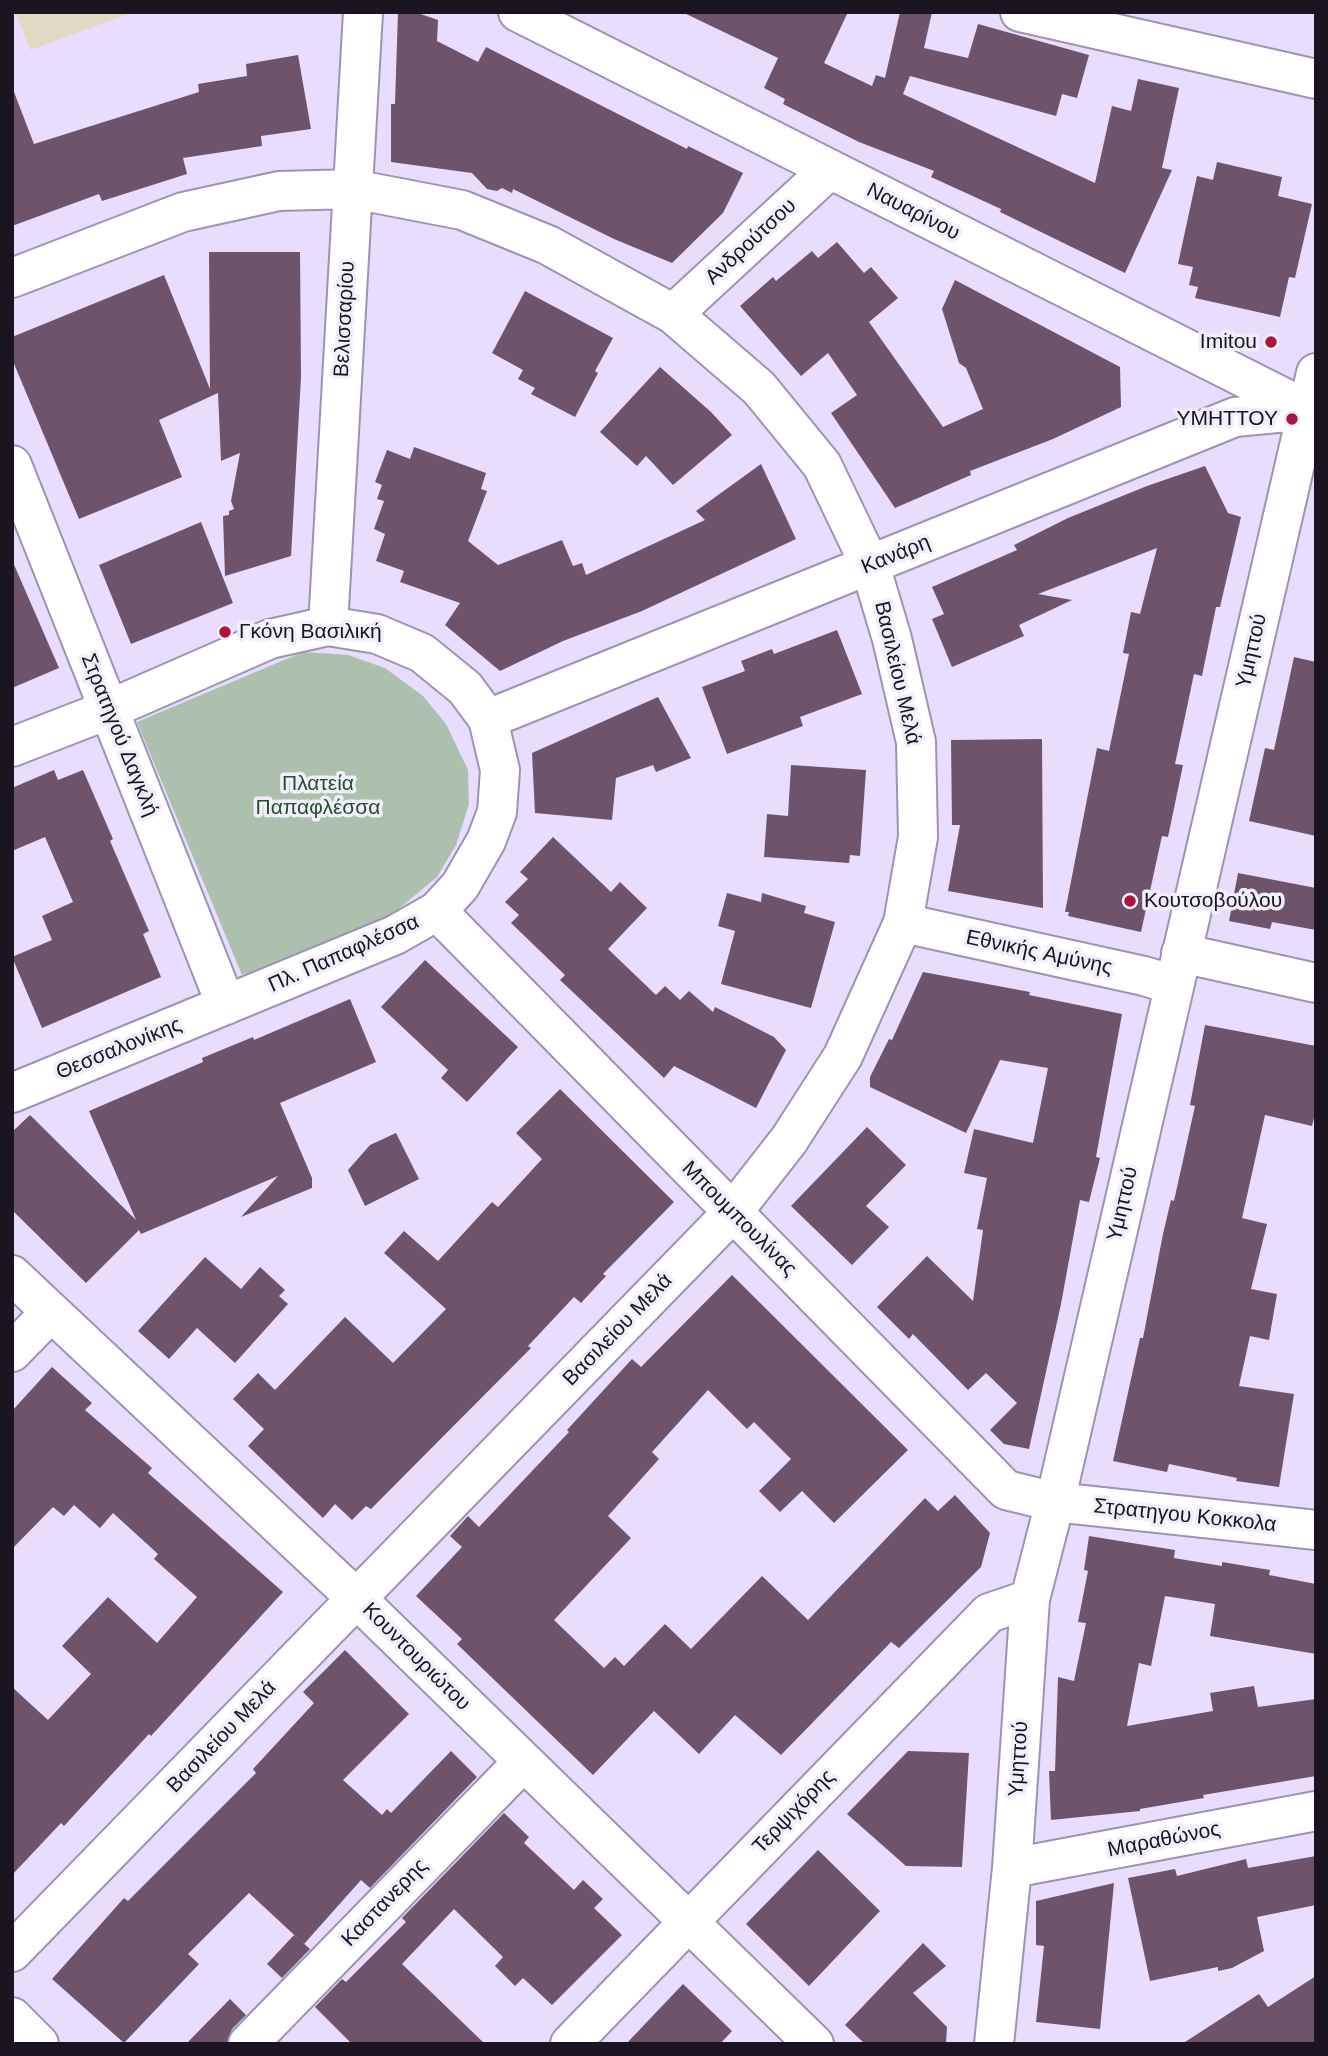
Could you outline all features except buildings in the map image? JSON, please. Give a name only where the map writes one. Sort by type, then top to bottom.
[{"type":"street","name":"Βελισσαρίου","points":[[328,626],[363,12]]},
{"type":"street","name":"Ναυαρίνου","points":[[519,12],[1308,410]]},
{"type":"street","points":[[1020,12],[1316,79]]},
{"type":"street","name":"Ανδρούτσου","points":[[673,314],[830,170]]},
{"type":"street","name":"Βασιλείου Μελά","points":[[12,278],[183,212],[279,191],[353,189],[462,210],[548,245],[673,314],[759,388],[822,466],[870,565],[892,639],[916,742],[918,837],[903,923],[843,1055],[789,1140],[732,1213],[12,1952]]},
{"type":"street","name":"Υμηττού","points":[[994,2044],[1012,1868],[1030,1599],[1055,1502],[1316,373]]},
{"type":"street","name":"Κανάρη","points":[[488,719],[1235,417],[1308,410]]},
{"type":"street","name":"Στρατηγού Δαγκλή","points":[[12,466],[226,1004]]},
{"type":"street","points":[[12,747],[110,709],[270,639],[328,626]]},
{"type":"street","name":"Πλ. Παπαφλέσσα","points":[[226,1004],[395,935],[437,911],[460,886],[486,841],[497,811],[500,770],[488,719],[465,688],[422,653],[377,634],[328,626]]},
{"type":"street","name":"Μπουμπουλίνας","points":[[437,911],[1006,1490],[1055,1502]]},
{"type":"street","name":"Εθνικής Αμύνης","points":[[903,923],[1144,976],[1177,969],[1316,983]]},
{"type":"street","name":"Θεσσαλονίκης","points":[[12,1093],[226,1004]]},
{"type":"street","name":"Κουντουριώτου","points":[[12,1275],[357,1599],[814,2044]]},
{"type":"street","points":[[12,1352],[51,1312]]},
{"type":"street","name":"Στρατηγου Κοκκολα","points":[[1055,1502],[1316,1530]]},
{"type":"street","name":"Τερψιχόρης","points":[[570,2044],[989,1613],[1030,1599]]},
{"type":"street","name":"Καστανερης","points":[[248,2044],[523,1762]]},
{"type":"street","name":"Μαραθώνος","points":[[1012,1868],[1316,1811]]},
{"type":"street","points":[[12,2017],[40,2044]]},
{"type":"shaded area","points":[[16,12],[134,12],[30,50]]},
{"type":"green space","name":"Πλατεία Παπαφλέσσα","points":[[303,652],[348,655],[385,668],[423,696],[446,724],[468,770],[469,804],[456,845],[437,877],[390,916],[242,975],[137,722]]},
{"type":"place","name":"Imitou","points":[[1271,342]]},
{"type":"place","name":"ΥΜΗΤΤΟΥ","points":[[1292,419]]},
{"type":"place","name":"Γκόνη Βασιλική","points":[[225,632]]},
{"type":"place","name":"Κουτσοβούλου","points":[[1130,901]]}]
